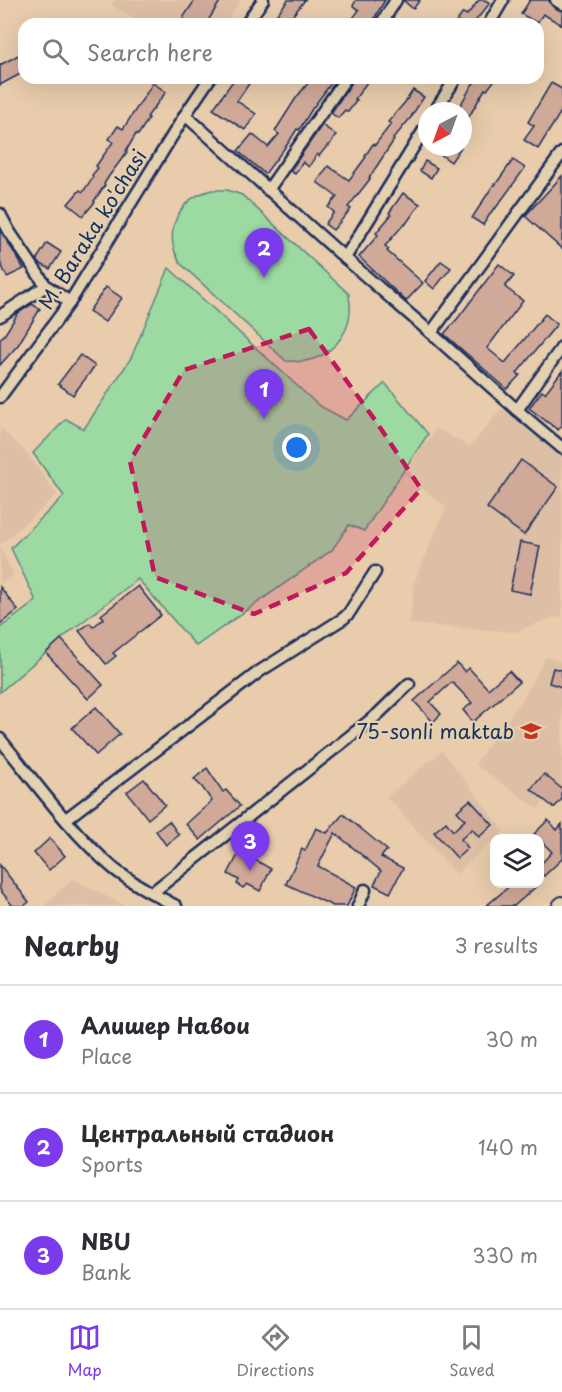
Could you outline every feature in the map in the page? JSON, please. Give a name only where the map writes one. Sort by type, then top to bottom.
[{"type":"street","points":[[250,18],[262,0]]},
{"type":"street","points":[[385,18],[396,0]]},
{"type":"street","points":[[492,18],[503,0]]},
{"type":"street","points":[[556,0],[562,4]]},
{"type":"street","name":"M. Baraka ko'chasi","points":[[0,397],[70,302],[206,84]]},
{"type":"street","points":[[268,190],[342,84]]},
{"type":"street","points":[[441,102],[452,84]]},
{"type":"street","points":[[185,115],[516,410],[562,448]]},
{"type":"street","points":[[345,258],[418,140]]},
{"type":"street","points":[[431,333],[562,153]]},
{"type":"street","points":[[0,214],[46,286],[70,302]]},
{"type":"street","points":[[0,316],[46,286]]},
{"type":"street","points":[[516,410],[562,347]]},
{"type":"street","points":[[66,819],[260,671],[344,618],[375,572]]},
{"type":"street","points":[[153,892],[377,715],[410,684]]},
{"type":"street","points":[[0,739],[75,830],[113,868],[176,906]]},
{"type":"street","points":[[358,906],[365,890]]},
{"type":"highlighted area","points":[[309,329],[375,420],[421,489],[346,573],[254,614],[155,577],[130,461],[184,370]]},
{"type":"shaded area","points":[[115,0],[241,0],[228,18],[133,18],[112,5]]},
{"type":"shaded area","points":[[502,408],[562,457],[562,618],[553,617],[516,632],[410,624],[414,583],[446,507],[403,473],[437,428],[470,447]]},
{"type":"shaded area","points":[[0,428],[27,453],[57,495],[0,545]]},
{"type":"shaded area","points":[[0,548],[14,575],[0,584]]},
{"type":"shaded area","name":"75-sonli maktab","points":[[546,657],[562,662],[562,793],[552,788],[538,809],[475,764],[524,697]]},
{"type":"shaded area","points":[[442,751],[504,831],[501,834],[490,834],[490,844],[456,874],[387,797]]},
{"type":"shaded area","points":[[72,879],[126,906],[44,906]]},
{"type":"green space","points":[[212,190],[227,190],[242,195],[349,294],[350,311],[346,330],[336,344],[322,355],[305,361],[286,361],[180,263],[174,251],[173,233],[180,211],[191,199]]},
{"type":"green space","points":[[169,268],[318,405],[346,420],[385,383],[428,434],[364,531],[349,525],[332,550],[196,646],[138,579],[72,630],[0,692],[0,628],[36,601],[11,548],[64,496],[33,453],[66,419],[84,429],[131,358]]},
{"type":"building","points":[[195,0],[221,0],[210,18],[183,18]]},
{"type":"building","points":[[288,0],[305,0],[291,18],[274,18]]},
{"type":"building","points":[[356,0],[385,0],[375,18],[353,18],[359,10],[353,6]]},
{"type":"building","points":[[403,0],[420,0],[413,9]]},
{"type":"building","points":[[479,0],[490,3],[478,18],[459,18],[463,13],[467,15]]},
{"type":"building","points":[[530,0],[549,0],[552,6],[562,11],[562,25],[543,14],[540,18],[528,18],[521,14]]},
{"type":"building","points":[[18,55],[18,75],[0,85],[0,65]]},
{"type":"building","points":[[551,83],[562,89],[562,110],[538,149],[524,140],[534,126],[528,122]]},
{"type":"building","points":[[152,84],[166,92],[147,117],[149,118],[138,135],[136,134],[95,202],[83,216],[68,204],[80,190],[83,192],[93,177],[92,175],[98,168],[96,166],[113,142],[109,139],[118,126],[123,129]]},
{"type":"building","points":[[231,84],[249,84],[237,101],[256,114],[245,130],[213,109]]},
{"type":"building","points":[[307,84],[331,84],[265,174],[238,151],[252,134],[268,147],[279,134],[275,131]]},
{"type":"building","points":[[351,84],[366,84],[348,112],[345,110],[338,118],[331,113]]},
{"type":"building","points":[[473,84],[492,84],[487,90],[485,89],[472,111],[472,102],[462,102]]},
{"type":"building","points":[[413,90],[424,97],[418,102],[413,115],[393,139],[370,179],[348,207],[351,209],[333,230],[325,224],[334,212],[328,207],[337,197],[317,182],[328,166],[349,180],[373,144],[375,145],[391,124],[388,122]]},
{"type":"building","points":[[322,125],[336,135],[329,146],[319,156],[317,154],[309,167],[303,162],[295,174],[290,171]]},
{"type":"building","points":[[443,156],[455,156],[451,162]]},
{"type":"building","points":[[513,160],[525,168],[483,225],[472,218]]},
{"type":"building","points":[[425,161],[437,168],[431,178],[420,171]]},
{"type":"building","points":[[562,176],[562,249],[525,216]]},
{"type":"building","points":[[403,193],[420,204],[405,225],[385,246],[389,249],[387,251],[423,283],[406,301],[359,257],[378,235],[376,233],[391,215],[389,213]]},
{"type":"building","points":[[0,230],[24,269],[7,277],[0,262]]},
{"type":"building","points":[[47,243],[61,252],[50,269],[39,263],[37,259]]},
{"type":"building","points":[[441,261],[451,268],[434,289],[425,281]]},
{"type":"building","points":[[499,264],[514,276],[505,287],[523,301],[487,348],[505,363],[545,314],[557,324],[517,373],[520,375],[507,389],[444,334]]},
{"type":"building","points":[[106,287],[122,298],[105,322],[89,311]]},
{"type":"building","points":[[32,304],[40,309],[18,345],[0,365],[0,339],[18,313]]},
{"type":"building","points":[[80,355],[95,366],[73,395],[58,384]]},
{"type":"building","points":[[562,371],[562,426],[558,430],[529,408],[542,391],[545,393]]},
{"type":"building","points":[[521,460],[558,487],[524,535],[487,508]]},
{"type":"building","points":[[520,542],[540,546],[530,594],[510,590]]},
{"type":"building","points":[[138,586],[161,615],[113,653],[116,656],[106,664],[79,631],[90,623],[93,627],[104,618],[101,615]]},
{"type":"building","points":[[0,587],[18,610],[0,624]]},
{"type":"building","points":[[61,639],[103,685],[88,699],[46,653]]},
{"type":"building","points":[[457,663],[465,672],[469,668],[488,689],[509,671],[519,682],[473,722],[463,710],[472,703],[452,682],[430,702],[441,714],[433,722],[414,701]]},
{"type":"building","points":[[553,668],[562,670],[562,687],[549,683]]},
{"type":"building","points":[[96,707],[120,734],[96,755],[72,728]]},
{"type":"building","points":[[207,768],[223,792],[226,790],[240,806],[200,840],[186,824],[212,801],[194,779]]},
{"type":"building","points":[[544,774],[562,789],[562,799],[554,808],[531,789]]},
{"type":"building","points":[[144,779],[165,805],[148,819],[127,792]]},
{"type":"building","points":[[470,800],[493,825],[479,837],[472,829],[461,839],[468,848],[457,858],[434,832],[446,822],[453,831],[465,820],[457,811]]},
{"type":"building","points":[[343,814],[387,850],[381,857],[403,868],[390,893],[374,885],[381,871],[335,833],[318,866],[356,887],[347,906],[333,906],[286,884],[302,849],[305,851],[316,828],[327,833]]},
{"type":"building","points":[[548,820],[557,830],[562,824],[562,859],[544,876],[544,861],[552,852],[544,844],[544,834],[534,834]]},
{"type":"building","points":[[169,821],[179,835],[166,845],[156,831]]},
{"type":"building","points":[[50,838],[65,856],[49,870],[34,853]]},
{"type":"building","points":[[240,851],[271,869],[260,891],[247,884],[243,888],[237,884],[239,880],[228,874]]},
{"type":"building","points":[[0,865],[29,902],[24,906],[13,906],[0,890]]},
{"type":"building","points":[[507,888],[534,888],[514,906],[486,906]]},
{"type":"place","name":"Центральный стадион","points":[[264,278]]},
{"type":"place","name":"Алишер Навои","points":[[264,419]]},
{"type":"place","name":"75-sonli maktab","points":[[531,731]]},
{"type":"place","name":"NBU","points":[[250,871]]}]
